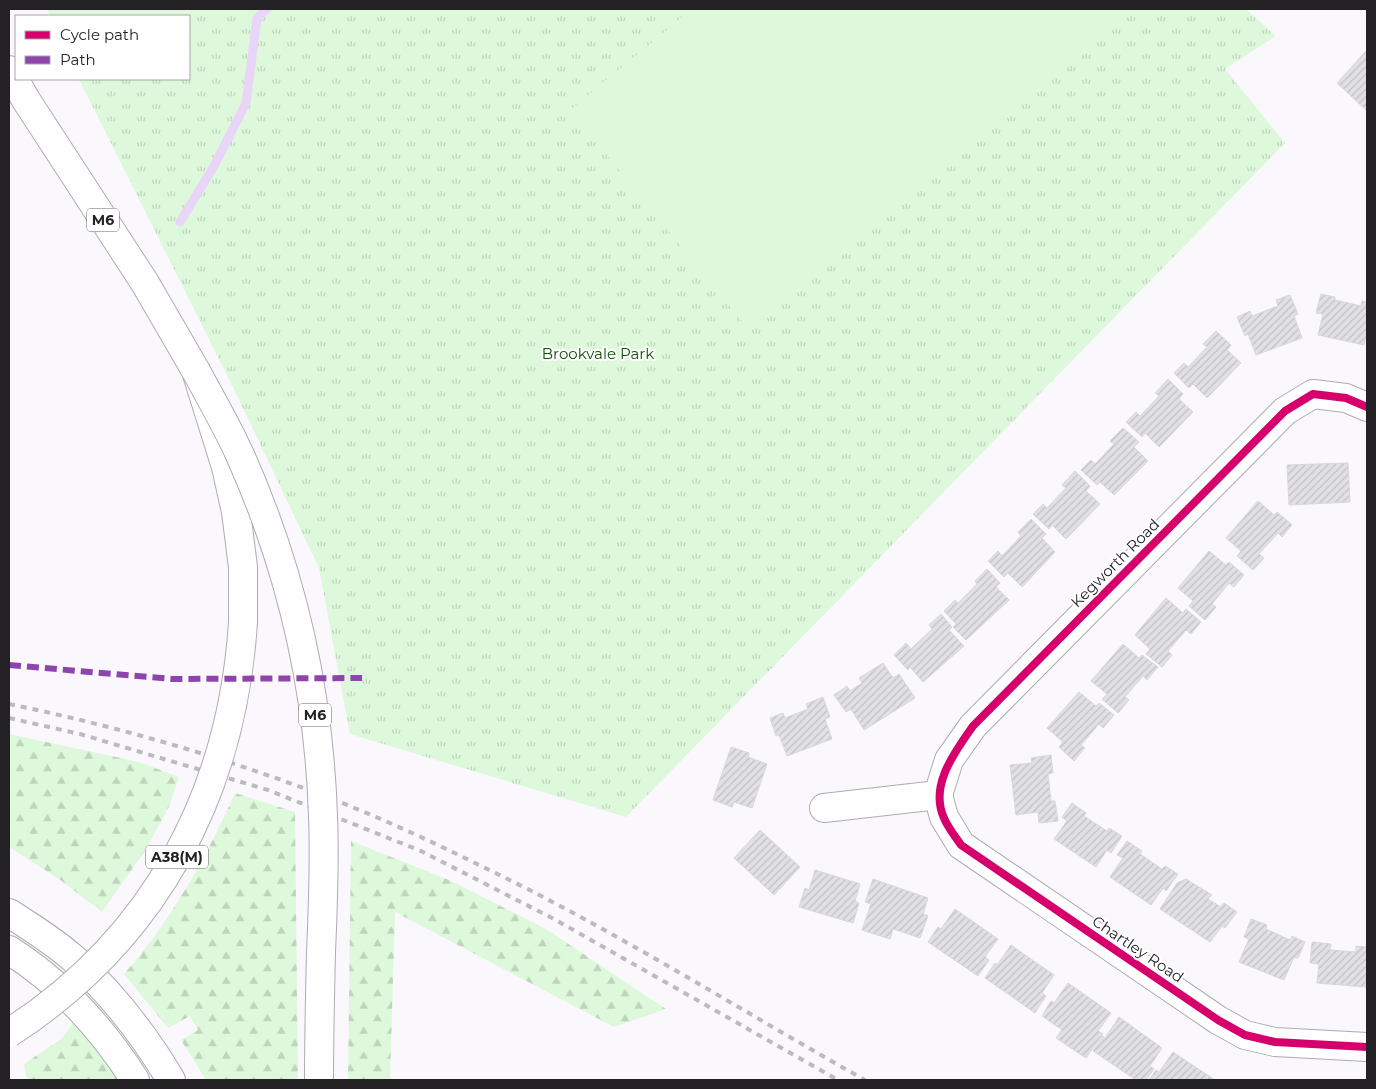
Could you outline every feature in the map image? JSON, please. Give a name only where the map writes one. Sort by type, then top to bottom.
[{"type":"main road","name":"M6","points":[[9,70],[144,283],[196,371],[239,453],[258,496],[278,550],[294,606],[307,663],[317,728],[324,824],[319,1080]]},
{"type":"main road","name":"A38(M)","points":[[9,1033],[38,1013],[76,982],[111,947],[142,910],[170,869],[192,826],[211,783],[226,738],[236,693],[241,654],[244,594],[243,567],[236,512],[226,466],[196,371]]},
{"type":"main road","name":"Kegworth Road","points":[[938,795],[949,760],[973,726],[1285,411],[1313,394],[1357,402]]},
{"type":"main road","points":[[824,808],[938,795]]},
{"type":"main road","name":"Chartley Road","points":[[938,795],[944,818],[960,845],[1218,1020],[1245,1034],[1275,1042],[1367,1047]]},
{"type":"main road","points":[[9,913],[75,960],[102,986],[148,1043],[171,1080]]},
{"type":"main road","points":[[13,952],[42,973],[74,1002],[104,1036],[134,1080]]},
{"type":"green space","name":"Brookvale Park","points":[[47,9],[1246,9],[1276,36],[1225,69],[1285,143],[626,817],[350,734],[319,568],[232,385],[80,80],[190,80],[190,15],[50,15]]},
{"type":"green space","points":[[692,9],[1121,9],[1124,12],[746,326],[570,110]]},
{"type":"green space","points":[[9,734],[139,762],[179,777],[168,809],[146,849],[102,912],[59,879],[9,847]]},
{"type":"green space","points":[[235,793],[295,812],[298,1080],[206,1080],[181,1040],[198,1030],[190,1016],[168,1028],[124,974],[172,911],[200,865]]},
{"type":"green space","points":[[351,841],[449,880],[546,929],[666,1009],[614,1027],[395,912],[390,1080],[348,1080]]},
{"type":"green space","points":[[76,1020],[120,1080],[27,1080],[24,1064],[61,1039]]},
{"type":"building","points":[[1367,50],[1367,111],[1337,83]]},
{"type":"building","points":[[1321,294],[1335,297],[1335,300],[1361,306],[1362,301],[1367,302],[1367,329],[1364,345],[1318,335],[1323,314],[1316,313]]},
{"type":"building","points":[[1290,295],[1298,314],[1294,316],[1302,338],[1256,355],[1248,334],[1245,336],[1237,317],[1250,311],[1252,316],[1278,306],[1276,300]]},
{"type":"building","points":[[1216,331],[1231,345],[1227,350],[1241,363],[1207,398],[1193,384],[1189,388],[1174,373],[1184,363],[1188,367],[1207,347],[1203,344]]},
{"type":"building","points":[[1168,379],[1183,394],[1179,399],[1193,412],[1159,447],[1145,433],[1142,437],[1126,422],[1136,412],[1140,416],[1159,396],[1155,393]]},
{"type":"building","points":[[1123,428],[1139,442],[1134,447],[1148,461],[1114,495],[1100,482],[1097,485],[1081,470],[1091,460],[1095,464],[1114,444],[1110,441]]},
{"type":"building","points":[[1348,463],[1350,502],[1289,505],[1287,465]]},
{"type":"building","points":[[1075,471],[1090,486],[1086,491],[1100,504],[1066,539],[1052,525],[1049,529],[1033,514],[1043,504],[1047,508],[1066,488],[1062,485]]},
{"type":"building","points":[[1258,501],[1274,515],[1277,512],[1292,525],[1282,537],[1278,533],[1259,554],[1264,558],[1253,570],[1237,556],[1241,551],[1226,538]]},
{"type":"building","points":[[1031,519],[1046,534],[1042,538],[1055,552],[1022,587],[1008,573],[1004,577],[988,561],[998,551],[1002,556],[1021,536],[1018,532]]},
{"type":"building","points":[[1209,551],[1226,565],[1229,562],[1244,575],[1234,587],[1229,583],[1212,604],[1216,607],[1205,620],[1189,606],[1193,601],[1178,588]]},
{"type":"building","points":[[987,569],[1000,583],[996,587],[1009,600],[966,640],[953,627],[956,624],[944,611],[955,600],[958,603],[977,584],[975,581]]},
{"type":"building","points":[[1166,598],[1183,613],[1186,609],[1201,622],[1191,634],[1186,630],[1168,651],[1172,655],[1162,667],[1146,654],[1150,649],[1135,635]]},
{"type":"building","points":[[941,614],[952,627],[949,630],[964,646],[923,682],[910,667],[908,670],[894,655],[906,643],[911,649],[932,629],[929,625]]},
{"type":"building","points":[[1123,644],[1139,658],[1142,655],[1158,667],[1147,680],[1143,676],[1125,697],[1129,700],[1118,713],[1102,699],[1107,694],[1091,681]]},
{"type":"building","points":[[883,663],[893,678],[899,674],[915,698],[864,730],[851,709],[846,712],[834,695],[847,686],[850,691],[862,683],[859,678]]},
{"type":"building","points":[[1079,692],[1096,706],[1099,703],[1114,715],[1103,728],[1099,724],[1081,745],[1085,748],[1074,761],[1059,747],[1063,742],[1047,728]]},
{"type":"building","points":[[823,697],[830,717],[825,719],[832,739],[787,756],[779,735],[776,736],[770,718],[783,713],[785,718],[808,709],[806,704]]},
{"type":"building","points":[[731,747],[749,753],[748,757],[767,764],[752,808],[734,802],[732,807],[713,800]]},
{"type":"building","points":[[1051,755],[1053,773],[1048,774],[1051,801],[1055,801],[1058,821],[1039,823],[1038,812],[1016,815],[1010,765],[1032,763],[1031,758]]},
{"type":"building","points":[[1072,803],[1086,813],[1084,816],[1107,831],[1109,828],[1122,836],[1111,853],[1107,850],[1096,867],[1054,839],[1067,821],[1062,817]]},
{"type":"building","points":[[760,830],[800,867],[774,895],[734,858]]},
{"type":"building","points":[[1127,841],[1142,851],[1140,854],[1162,869],[1165,866],[1178,874],[1166,891],[1163,888],[1151,905],[1110,877],[1123,858],[1117,855]]},
{"type":"building","points":[[815,870],[860,884],[855,901],[859,903],[853,923],[799,907],[805,888],[809,890]]},
{"type":"building","points":[[873,879],[928,898],[923,914],[928,916],[920,938],[893,929],[890,939],[862,930],[871,904],[865,902]]},
{"type":"building","points":[[1186,879],[1212,895],[1208,899],[1221,907],[1224,903],[1237,912],[1225,928],[1222,926],[1210,942],[1160,909],[1177,883]]},
{"type":"building","points":[[955,909],[998,939],[985,957],[989,960],[978,976],[928,942],[938,927],[941,929]]},
{"type":"building","points":[[1251,919],[1267,925],[1266,929],[1290,940],[1292,936],[1305,942],[1298,958],[1294,957],[1284,980],[1239,962],[1249,939],[1244,937]]},
{"type":"building","points":[[1312,942],[1331,944],[1330,950],[1356,952],[1356,946],[1367,947],[1366,987],[1317,983],[1319,964],[1310,963]]},
{"type":"building","points":[[1011,945],[1054,975],[1042,993],[1046,996],[1035,1013],[985,978]]},
{"type":"building","points":[[1068,983],[1111,1013],[1098,1031],[1103,1034],[1086,1058],[1056,1038],[1062,1030],[1042,1016],[1051,1001],[1054,1003]]},
{"type":"building","points":[[1119,1017],[1162,1048],[1150,1066],[1154,1069],[1146,1080],[1136,1080],[1093,1051],[1103,1036],[1105,1038]]},
{"type":"building","points":[[1173,1052],[1215,1080],[1149,1080],[1156,1070],[1159,1072]]},
{"type":"waterway","points":[[180,222],[214,166],[246,103],[257,18],[267,9]]},
{"type":"railway","points":[[9,704],[118,729],[189,750],[295,785],[390,823],[530,890],[579,916],[865,1080]]},
{"type":"railway","points":[[9,718],[80,734],[268,790],[421,851],[554,919],[838,1080]]},
{"type":"marked path","points":[[9,665],[172,679],[362,678]]},
{"type":"cycle path","points":[[1367,407],[1346,398],[1313,394],[1285,411],[973,726],[946,769],[940,793],[940,806],[944,818],[961,845],[1218,1020],[1245,1035],[1275,1042],[1367,1047]]}]
